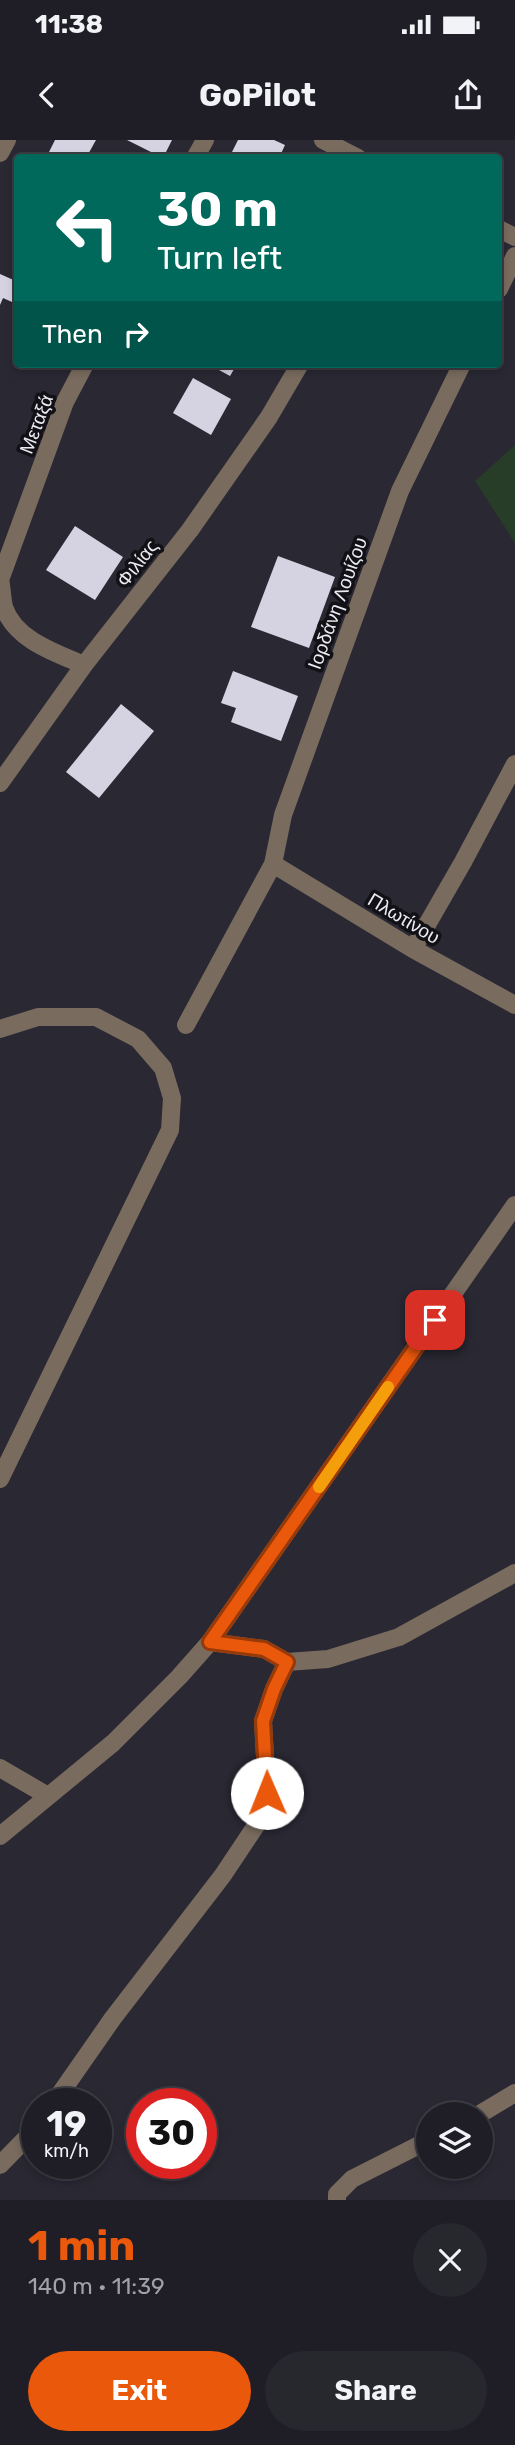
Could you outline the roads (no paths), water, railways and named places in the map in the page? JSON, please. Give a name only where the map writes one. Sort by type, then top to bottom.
[{"type":"street","points":[[0,153],[7,140]]},
{"type":"street","points":[[323,140],[350,154]]},
{"type":"street","points":[[502,283],[515,256]]},
{"type":"street","name":"Μεταξά","points":[[0,579],[65,402],[83,368]]},
{"type":"street","name":"Φιλίας","points":[[0,783],[84,665],[190,530],[269,417],[298,368]]},
{"type":"street","name":"Ιορδάνη Λουίζου","points":[[186,1024],[273,864],[283,816],[400,491],[460,368]]},
{"type":"street","points":[[0,579],[5,608],[22,632],[40,646],[84,665]]},
{"type":"street","points":[[413,949],[515,764]]},
{"type":"street","name":"Πλωτίνου","points":[[273,864],[413,949],[515,1005]]},
{"type":"street","points":[[0,1029],[38,1017],[96,1017],[138,1039],[163,1068],[172,1098],[170,1129],[0,1479]]},
{"type":"street","points":[[0,1836],[113,1743],[210,1642],[515,1205]]},
{"type":"street","points":[[210,1642],[264,1649],[287,1662],[328,1659],[399,1637],[515,1573]]},
{"type":"street","points":[[64,2088],[113,2018],[223,1875],[257,1824],[267,1793],[263,1721],[287,1662]]},
{"type":"street","points":[[0,1769],[48,1797]]},
{"type":"street","points":[[493,2106],[515,2093]]},
{"type":"street","points":[[0,2165],[21,2143]]},
{"type":"street","points":[[337,2200],[337,2194],[352,2179],[416,2147]]}]
